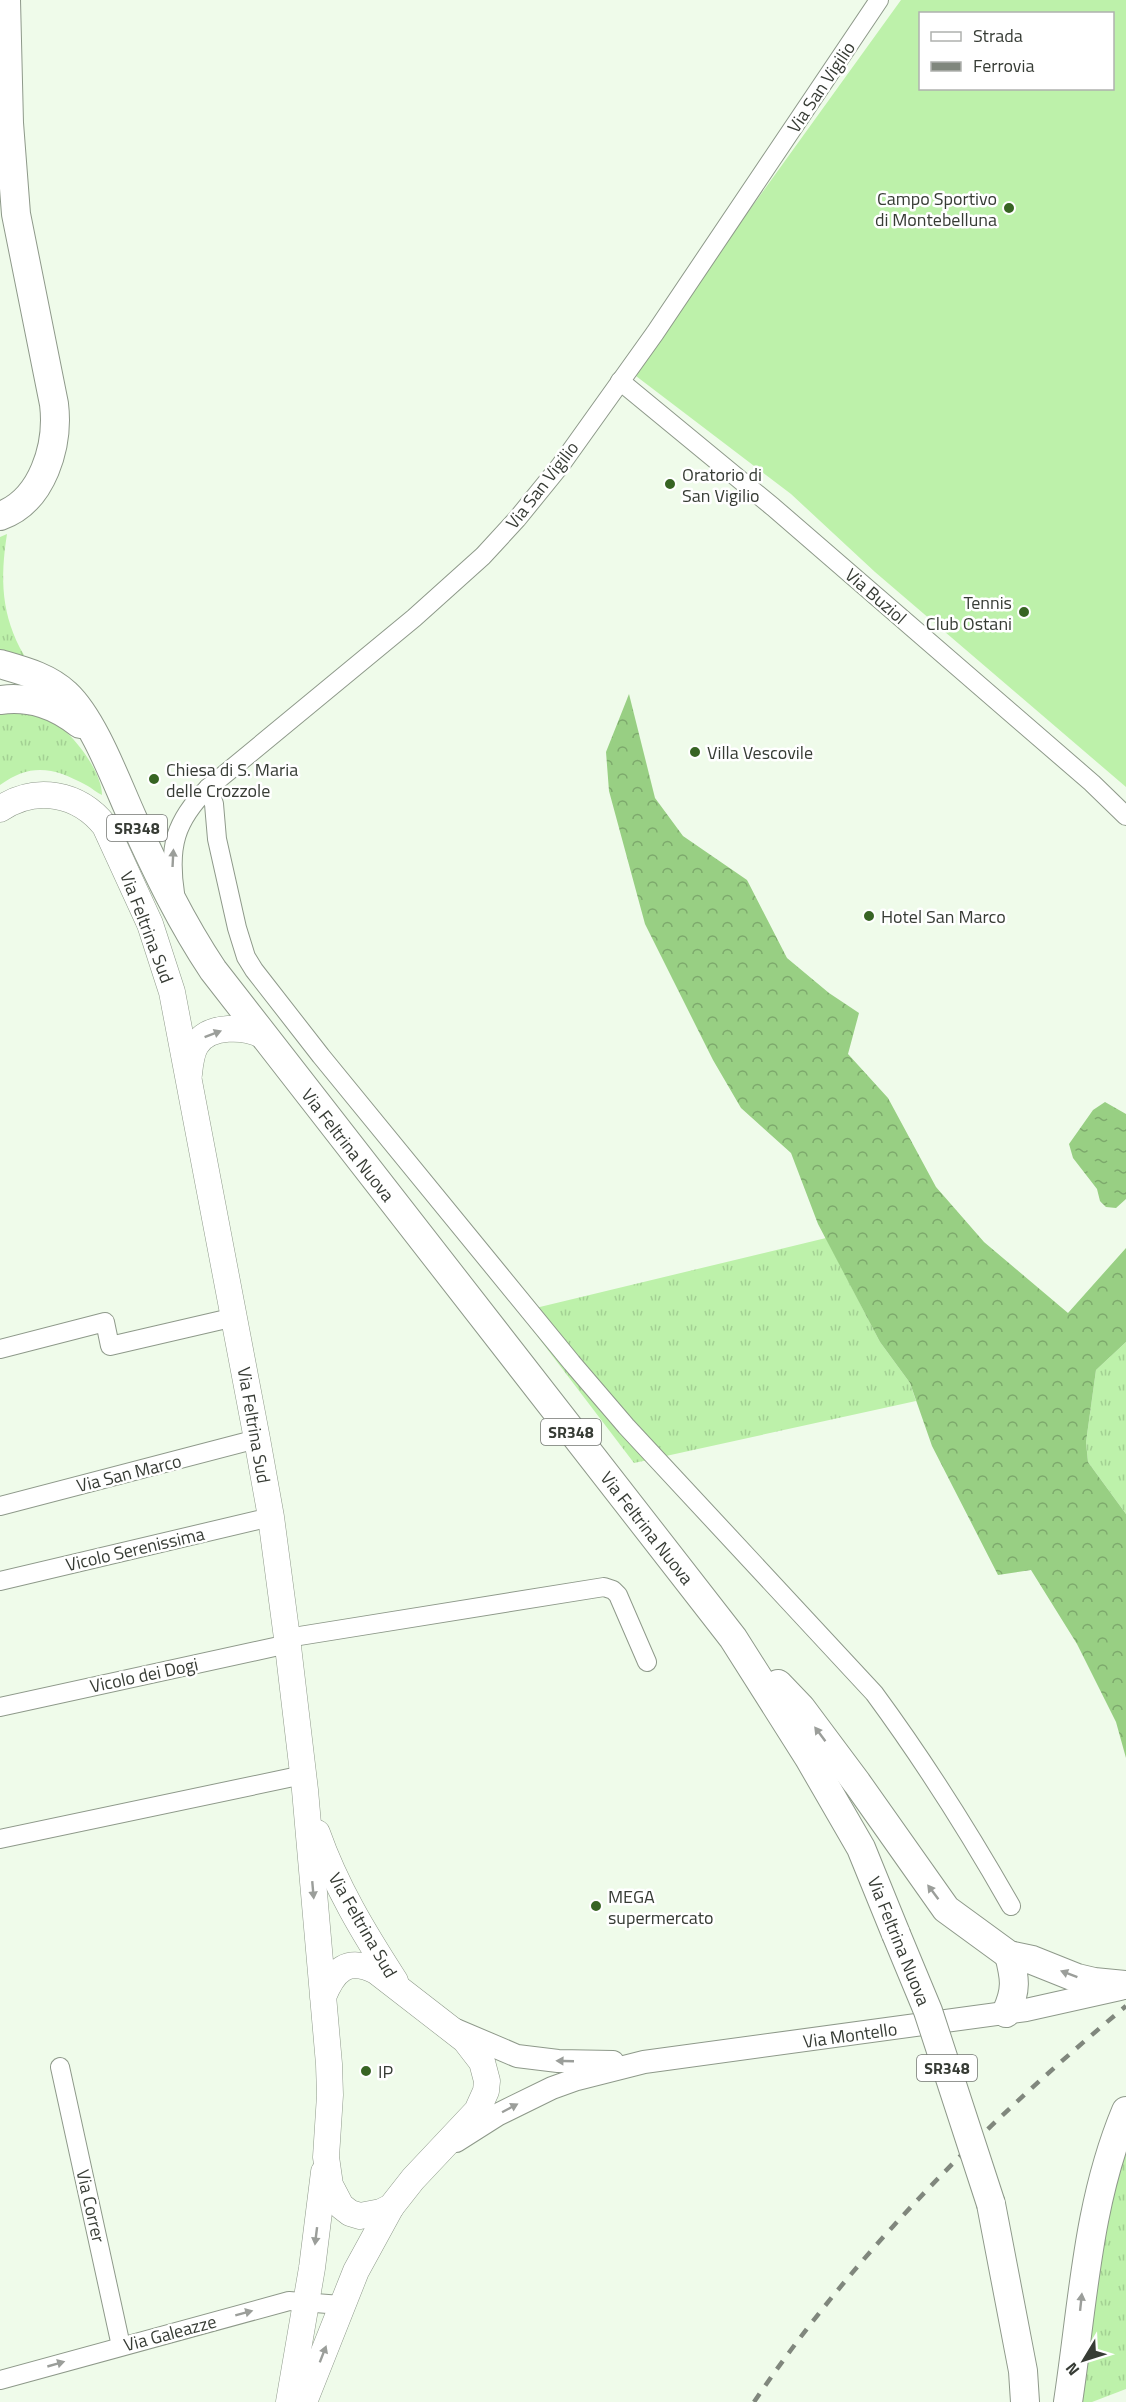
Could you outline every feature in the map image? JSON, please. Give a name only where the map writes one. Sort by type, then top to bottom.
[{"type":"main road","points":[[0,516],[22,502],[37,483],[50,457],[56,426],[54,404],[16,214],[9,134],[6,0]]},
{"type":"main road","name":"Via Feltrina Nuova","points":[[0,664],[40,677],[62,691],[82,714],[179,915],[213,969],[733,1638],[809,1758],[861,1848],[928,2011],[991,2204],[1023,2371],[1025,2402]]},
{"type":"main road","name":"Via Feltrina Nuova","points":[[0,699],[28,700],[52,706],[83,726],[96,740]]},
{"type":"main road","name":"Via Feltrina Sud","points":[[0,808],[23,797],[62,796],[87,807],[105,826],[159,948],[174,1002],[271,1517],[288,1641],[304,1782],[323,1997],[330,2095],[326,2157]]},
{"type":"main road","name":"Via Feltrina Sud","points":[[188,1077],[195,1047],[206,1036],[225,1030],[240,1029],[254,1031],[264,1036]]},
{"type":"main road","points":[[733,1638],[801,1708],[946,1909],[994,1944],[1077,1978],[1126,1987]]},
{"type":"main road","name":"Via Feltrina Sud","points":[[304,1782],[316,1831],[333,1877],[366,1936],[402,1991]]},
{"type":"main road","points":[[994,1944],[1014,1975],[1014,1996],[1006,2013]]},
{"type":"main road","points":[[304,2402],[356,2271],[391,2207],[413,2179],[477,2111],[486,2091],[487,2081],[486,2071],[476,2053],[451,2027],[376,1971],[360,1965],[352,1965],[334,1976],[323,1997]]},
{"type":"main road","points":[[1068,2402],[1090,2236],[1102,2181],[1126,2111]]},
{"type":"main road","points":[[326,2157],[330,2185],[335,2197],[350,2213],[369,2216],[391,2207]]},
{"type":"main road","points":[[289,2402],[307,2301],[326,2157]]},
{"type":"street","name":"Via San Vigilio","points":[[179,915],[172,872],[174,843],[181,821],[188,810],[208,788],[414,618],[491,548],[533,500],[685,289],[879,0]]},
{"type":"street","name":"Via Buziol","points":[[620,381],[773,507],[1092,783],[1126,816]]},
{"type":"street","points":[[208,788],[214,804],[217,839],[237,928],[246,957],[254,970],[321,1056],[572,1363],[666,1469],[873,1693],[908,1738],[955,1811],[1011,1906]]},
{"type":"street","points":[[0,1348],[105,1322],[110,1346],[235,1317]]},
{"type":"street","name":"Via San Marco","points":[[0,1506],[257,1439]]},
{"type":"street","name":"Vicolo Serenissima","points":[[0,1581],[271,1517]]},
{"type":"street","name":"Vicolo dei Dogi","points":[[0,1707],[288,1641],[604,1587],[613,1590],[618,1595],[647,1662]]},
{"type":"street","points":[[0,1839],[304,1782]]},
{"type":"street","name":"Via Montello","points":[[442,2149],[497,2115],[552,2088],[577,2079],[644,2062],[1006,2013],[1126,1987]]},
{"type":"street","name":"Via Montello","points":[[451,2027],[518,2056],[558,2061],[644,2062]]},
{"type":"street","name":"Via Correr","points":[[60,2067],[121,2346]]},
{"type":"street","name":"Via Galeazze","points":[[0,2380],[289,2301],[341,2305]]},
{"type":"green space","points":[[901,0],[1126,0],[1126,787],[875,572],[791,494],[632,373]]},
{"type":"green space","points":[[7,534],[3,566],[4,596],[11,626],[24,655],[17,660],[0,655],[0,537]]},
{"type":"green space","points":[[629,694],[655,798],[683,836],[747,880],[787,958],[829,993],[859,1013],[848,1054],[888,1098],[936,1187],[984,1242],[1068,1313],[1126,1248],[1126,1342],[1096,1370],[1086,1442],[1088,1462],[1126,1514],[1126,1758],[1116,1722],[1077,1644],[1031,1570],[998,1575],[932,1446],[910,1383],[880,1342],[818,1224],[791,1153],[741,1108],[713,1060],[645,924],[609,791],[606,752]]},
{"type":"green space","points":[[0,710],[38,713],[59,725],[89,759],[96,772],[102,795],[75,779],[43,770],[22,773],[0,785]]},
{"type":"green space","points":[[826,1238],[880,1342],[910,1383],[916,1401],[634,1463],[519,1312]]},
{"type":"green space","points":[[1126,1342],[1126,1514],[1088,1462],[1086,1442],[1096,1370]]},
{"type":"green space","points":[[1126,2141],[1126,2389],[1092,2402],[1079,2402],[1074,2365]]},
{"type":"water","points":[[1105,1102],[1126,1114],[1126,1199],[1116,1208],[1106,1207],[1100,1201],[1097,1189],[1073,1158],[1069,1144],[1093,1110]]},
{"type":"railway","points":[[754,2402],[836,2293],[926,2191],[974,2142],[1074,2050],[1126,2006]]},
{"type":"place","name":"Campo Sportivo di Montebelluna","points":[[1009,208]]},
{"type":"place","name":"Oratorio di San Vigilio","points":[[670,484]]},
{"type":"place","name":"Tennis Club Ostani","points":[[1024,612]]},
{"type":"place","name":"Villa Vescovile","points":[[695,752]]},
{"type":"place","name":"Chiesa di S. Maria delle Crozzole","points":[[154,779]]},
{"type":"place","name":"Hotel San Marco","points":[[869,916]]},
{"type":"place","name":"MEGA supermercato","points":[[596,1906]]},
{"type":"place","name":"IP","points":[[366,2071]]}]
